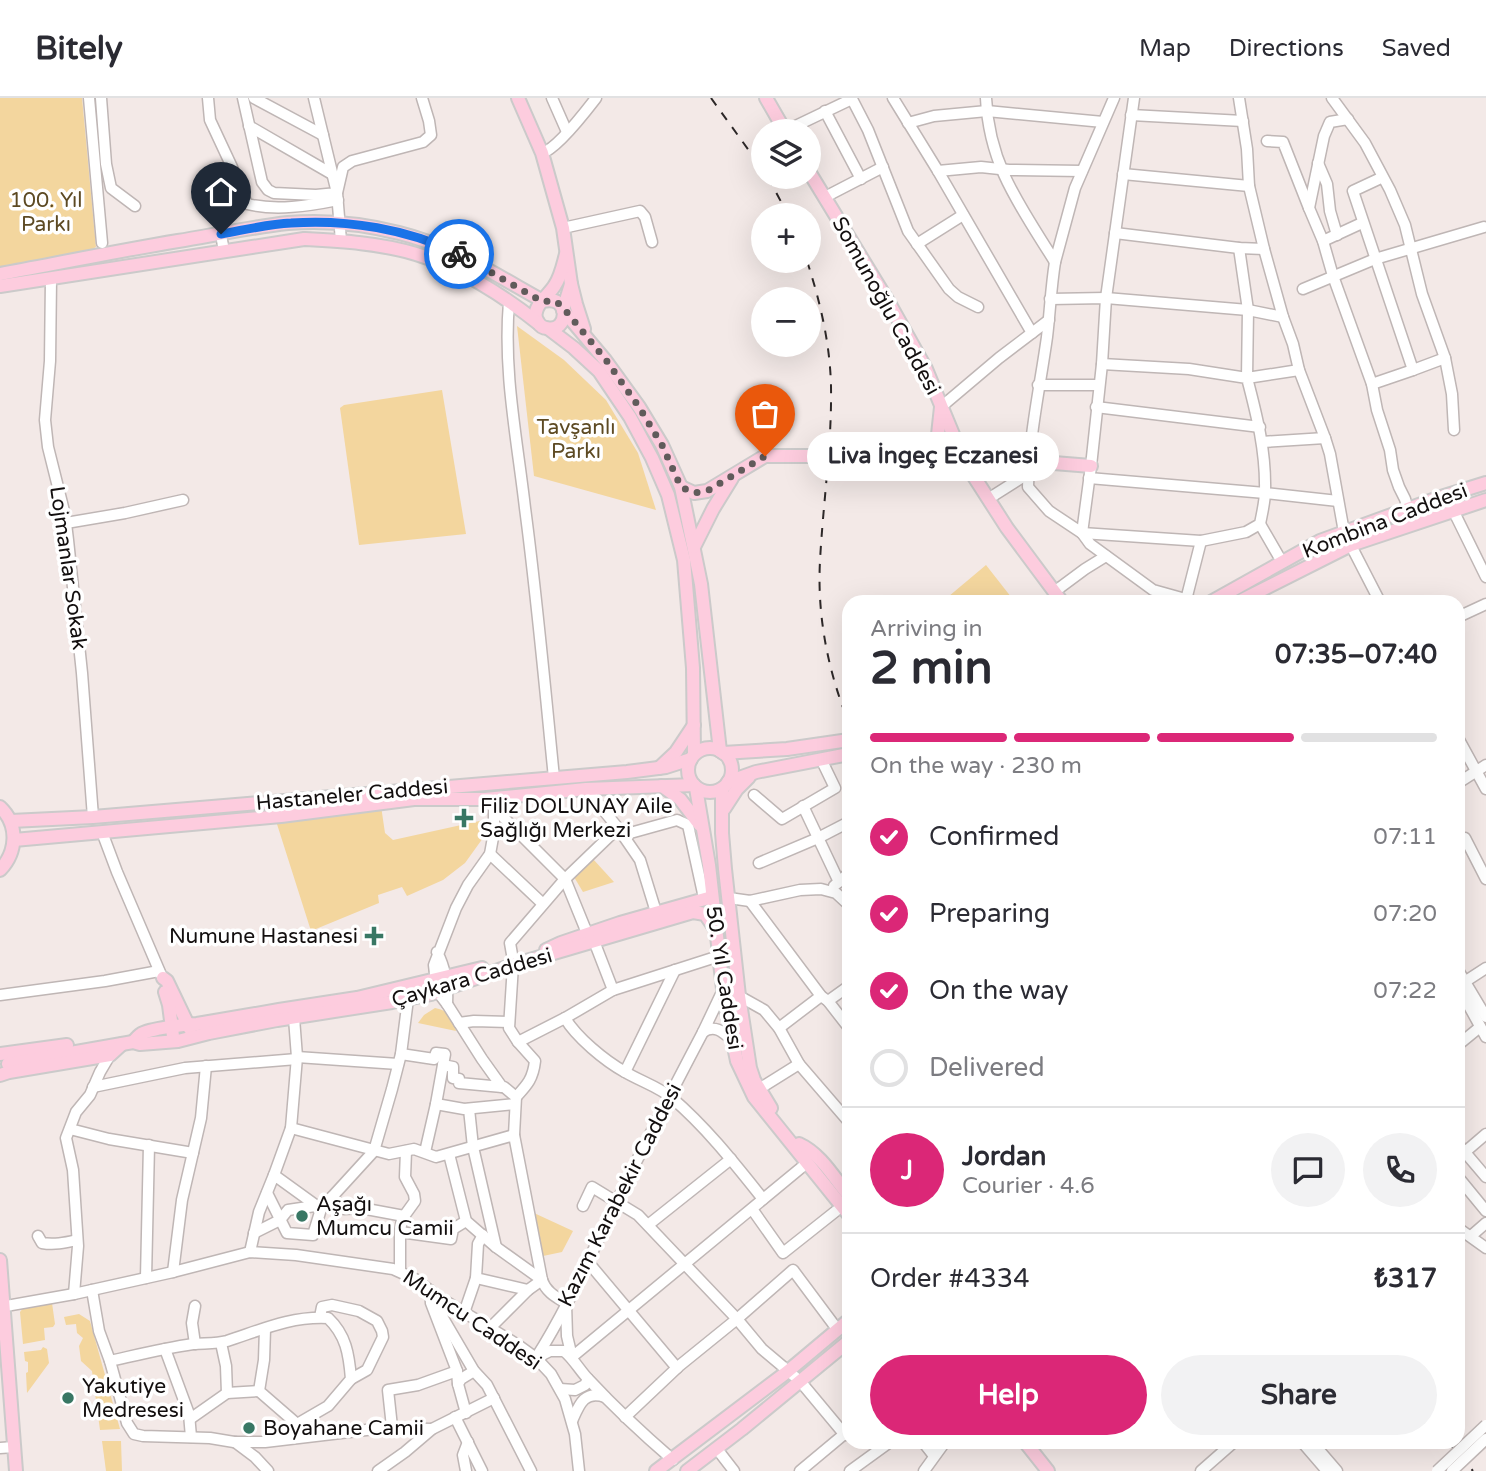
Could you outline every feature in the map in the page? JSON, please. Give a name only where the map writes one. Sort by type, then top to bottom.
[{"type":"main road","points":[[518,98],[542,153],[563,228],[578,313],[589,341]]},
{"type":"main road","points":[[766,98],[778,119]]},
{"type":"main road","name":"Somunoğlu Caddesi","points":[[820,189],[926,369],[964,461],[1007,528],[1057,595]]},
{"type":"main road","points":[[0,274],[289,223],[341,224],[377,228],[450,250],[543,302],[557,302],[606,360],[639,407],[662,445],[681,487],[701,584],[721,752]]},
{"type":"main road","points":[[0,286],[304,239],[384,246],[443,264],[509,302],[544,326],[599,371],[631,417],[652,458],[668,495],[684,560],[693,668],[694,725],[693,757],[687,771],[695,787],[706,792],[717,791],[752,774],[842,755]]},
{"type":"main road","points":[[566,254],[555,284],[536,309],[536,319],[544,326],[558,326],[561,323],[571,284]]},
{"type":"main road","points":[[928,465],[936,453],[942,407]]},
{"type":"main road","points":[[681,487],[694,493],[707,491],[765,456],[821,456],[870,463],[928,465],[964,461],[1090,472]]},
{"type":"main road","points":[[694,547],[736,472]]},
{"type":"main road","name":"Kombina Caddesi","points":[[1223,595],[1320,541],[1486,483]]},
{"type":"main road","name":"Kombina Caddesi","points":[[1252,595],[1350,545],[1486,500]]},
{"type":"main road","points":[[659,768],[676,752],[694,725]]},
{"type":"main road","points":[[721,752],[787,749],[842,741]]},
{"type":"main road","points":[[693,757],[704,749],[721,752],[727,758],[732,772],[725,785]]},
{"type":"main road","name":"Hastaneler Caddesi","points":[[11,821],[93,817],[554,778],[659,768],[693,757]]},
{"type":"main road","points":[[722,813],[737,789],[752,774]]},
{"type":"main road","name":"50. Yıl Caddesi","points":[[725,785],[722,833],[739,996],[750,1068],[771,1109],[842,1208]]},
{"type":"main road","points":[[662,786],[680,799],[701,826]]},
{"type":"main road","name":"Hastaneler Caddesi","points":[[14,840],[281,816],[414,799],[489,804],[586,789],[695,787]]},
{"type":"main road","name":"50. Yıl Caddesi","points":[[695,787],[709,865],[705,900],[720,932],[719,956],[723,990],[737,1061],[754,1097],[797,1148],[802,1167],[842,1209]]},
{"type":"main road","points":[[0,807],[11,821],[14,840],[13,851],[0,870]]},
{"type":"main road","points":[[542,952],[561,943],[591,937],[656,912],[705,900]]},
{"type":"main road","name":"Çaykara Caddesi","points":[[513,962],[705,900]]},
{"type":"main road","name":"Çaykara Caddesi","points":[[3,1064],[128,1043],[174,1041],[408,999],[442,984],[591,937],[693,912],[705,914],[720,932]]},
{"type":"main road","points":[[720,932],[730,997],[743,1052],[750,1068]]},
{"type":"main road","points":[[161,974],[167,981],[192,1037]]},
{"type":"main road","points":[[161,974],[169,1004],[174,1041]]},
{"type":"main road","name":"Çaykara Caddesi","points":[[128,1043],[140,1034],[171,1027],[442,984]]},
{"type":"main road","points":[[3,1064],[110,1055],[128,1043]]},
{"type":"main road","name":"50. Yıl Caddesi","points":[[797,1148],[811,1150],[842,1187]]},
{"type":"main road","points":[[0,1260],[3,1348],[16,1471]]},
{"type":"main road","points":[[656,1471],[787,1372],[842,1325]]},
{"type":"main road","points":[[687,1471],[842,1348]]},
{"type":"main road","points":[[1031,1449],[1048,1471]]},
{"type":"main road","points":[[1038,1449],[1055,1471]]},
{"type":"street","points":[[89,98],[102,243]]},
{"type":"street","points":[[102,98],[106,164],[111,188],[135,206]]},
{"type":"street","points":[[208,98],[210,120],[247,204],[278,208],[315,204],[337,197]]},
{"type":"street","points":[[243,98],[262,182],[268,190],[274,193],[337,197]]},
{"type":"street","points":[[254,98],[323,135]]},
{"type":"street","points":[[313,98],[337,197],[341,241]]},
{"type":"street","points":[[337,197],[342,167],[352,161],[423,142],[432,135],[422,98]]},
{"type":"street","points":[[552,98],[567,132]]},
{"type":"street","points":[[542,153],[548,151],[567,132],[596,98]]},
{"type":"street","points":[[893,98],[1032,333]]},
{"type":"street","points":[[986,98],[990,138],[1007,184],[1055,262]]},
{"type":"street","points":[[1114,98],[1075,188],[1055,262],[1038,385],[1028,487],[1049,511],[1082,533],[1090,544],[1153,590],[1170,595]]},
{"type":"street","points":[[1082,533],[1102,364],[1106,298],[1134,98]]},
{"type":"street","points":[[1239,98],[1250,186],[1264,249],[1300,370],[1325,438],[1344,532],[1376,595]]},
{"type":"street","points":[[1332,98],[1365,143],[1405,225],[1422,294],[1445,358],[1452,394],[1454,430]]},
{"type":"street","points":[[809,119],[852,99],[917,244],[949,289],[958,298],[978,307]]},
{"type":"street","points":[[825,111],[862,179]]},
{"type":"street","points":[[908,123],[960,112],[987,111],[1103,122]]},
{"type":"street","points":[[1131,115],[1242,121]]},
{"type":"street","points":[[1309,208],[1324,136],[1330,122],[1348,119]]},
{"type":"street","points":[[249,126],[332,174]]},
{"type":"street","points":[[1267,141],[1283,142],[1323,241],[1372,384],[1393,470],[1412,524]]},
{"type":"street","points":[[1318,163],[1327,184],[1337,235]]},
{"type":"street","points":[[825,197],[883,167]]},
{"type":"street","points":[[938,171],[981,167],[1082,171]]},
{"type":"street","points":[[1123,174],[1250,186]]},
{"type":"street","points":[[1383,177],[1353,191],[1413,370]]},
{"type":"street","points":[[224,251],[219,211],[221,198],[239,185]]},
{"type":"street","points":[[563,228],[640,211],[645,217],[652,242]]},
{"type":"street","points":[[917,244],[963,215]]},
{"type":"street","points":[[1323,241],[1362,223]]},
{"type":"street","points":[[1303,289],[1375,260],[1484,228]]},
{"type":"street","points":[[1115,233],[1264,249]]},
{"type":"street","points":[[1240,248],[1248,310],[1248,379],[1262,442],[1265,493],[1260,524],[1282,562]]},
{"type":"street","name":"Lojmanlar Sokak","points":[[51,279],[50,361],[45,420],[48,447],[66,523],[82,673],[93,817]]},
{"type":"street","points":[[1050,299],[1106,298],[1248,310],[1283,317]]},
{"type":"street","points":[[509,302],[506,334],[511,406],[525,508],[554,778]]},
{"type":"street","points":[[942,407],[1049,320]]},
{"type":"street","points":[[1372,384],[1445,358]]},
{"type":"street","points":[[1102,364],[1189,369],[1248,379],[1300,370]]},
{"type":"street","points":[[1038,385],[1099,385]]},
{"type":"street","points":[[1096,407],[1260,427]]},
{"type":"street","points":[[1262,442],[1325,438]]},
{"type":"street","points":[[988,499],[1029,467]]},
{"type":"street","points":[[1090,472],[1338,501]]},
{"type":"street","points":[[66,523],[183,500]]},
{"type":"street","points":[[1453,510],[1486,577]]},
{"type":"street","points":[[1082,533],[1201,541],[1246,532],[1260,524]]},
{"type":"street","points":[[1192,595],[1201,541]]},
{"type":"street","points":[[1060,595],[1085,569],[1106,556]]},
{"type":"street","points":[[1465,614],[1486,604]]},
{"type":"street","points":[[1465,747],[1481,768],[1486,789]]},
{"type":"street","points":[[754,794],[782,819],[835,788],[821,759]]},
{"type":"street","points":[[1465,778],[1481,768]]},
{"type":"street","points":[[586,789],[621,831],[640,860],[656,912]]},
{"type":"street","points":[[489,804],[494,832],[490,854],[468,885],[438,952],[447,1004],[502,1087],[515,1101]]},
{"type":"street","points":[[489,804],[565,879],[613,990]]},
{"type":"street","points":[[803,807],[839,882]]},
{"type":"street","points":[[572,1357],[568,1343],[566,1303],[545,1288],[542,1280],[513,1135],[515,1101],[534,1073],[535,1061],[509,1028],[513,962],[510,943],[565,879],[621,831],[677,820],[688,825],[705,900]]},
{"type":"street","points":[[759,863],[842,826]]},
{"type":"street","points":[[0,995],[161,974],[102,832]]},
{"type":"street","points":[[1465,838],[1486,879]]},
{"type":"street","points":[[490,854],[543,904]]},
{"type":"street","points":[[829,891],[842,879]]},
{"type":"street","points":[[729,898],[750,901],[800,890],[821,889],[836,893],[842,899]]},
{"type":"street","points":[[750,901],[842,1020]]},
{"type":"street","points":[[518,1042],[613,990],[719,956]]},
{"type":"street","points":[[1465,982],[1486,968]]},
{"type":"street","points":[[625,1072],[675,970]]},
{"type":"street","points":[[1465,989],[1483,1022],[1486,1037]]},
{"type":"street","name":"Kazım Karabekir Caddesi","points":[[536,1358],[588,1262],[723,990]]},
{"type":"street","points":[[779,1028],[842,990]]},
{"type":"street","points":[[739,996],[764,1010],[779,1028],[799,1064],[842,1114]]},
{"type":"street","points":[[254,1233],[280,1220],[288,1210],[318,1208],[332,1197],[374,1151],[400,1059],[408,999]]},
{"type":"street","points":[[250,1252],[260,1212],[291,1128],[297,1058],[294,1018]]},
{"type":"street","points":[[565,1018],[570,1027],[598,1052],[625,1072],[670,1096],[718,1143],[764,1199]]},
{"type":"street","points":[[458,1023],[509,1022]]},
{"type":"street","points":[[1465,1039],[1483,1022]]},
{"type":"street","points":[[703,1032],[709,1028],[719,1029],[732,1040]]},
{"type":"street","points":[[93,1087],[206,1066],[297,1058],[434,1059],[436,1053],[445,1054],[425,1152]]},
{"type":"street","points":[[74,1294],[78,1246],[73,1170],[66,1138],[76,1112],[90,1095],[110,1055]]},
{"type":"street","points":[[759,1089],[799,1064]]},
{"type":"street","points":[[443,1065],[453,1067],[453,1078],[459,1079],[459,1083],[502,1087]]},
{"type":"street","points":[[173,1272],[182,1200],[201,1118],[206,1066]]},
{"type":"street","points":[[436,1104],[469,1109],[515,1101]]},
{"type":"street","points":[[469,1109],[473,1147],[496,1247]]},
{"type":"street","points":[[291,1128],[374,1151],[389,1154],[414,1149],[436,1157],[513,1135]]},
{"type":"street","points":[[70,1129],[108,1139],[193,1153]]},
{"type":"street","points":[[1465,1146],[1486,1134]]},
{"type":"street","points":[[146,1278],[149,1145]]},
{"type":"street","points":[[400,1271],[402,1219],[415,1201],[405,1177],[406,1151]]},
{"type":"street","points":[[1465,1153],[1486,1177]]},
{"type":"street","points":[[449,1154],[466,1221],[496,1247],[542,1280]]},
{"type":"street","points":[[648,1225],[731,1159]]},
{"type":"street","points":[[572,1357],[802,1167]]},
{"type":"street","points":[[274,1175],[318,1208]]},
{"type":"street","points":[[1465,1186],[1486,1211]]},
{"type":"street","points":[[583,1206],[592,1187],[638,1215],[762,1349],[800,1381],[842,1427]]},
{"type":"street","points":[[267,1193],[287,1233],[313,1235],[318,1208]]},
{"type":"street","points":[[332,1197],[344,1209],[360,1208],[404,1216]]},
{"type":"street","points":[[752,1209],[837,1329]]},
{"type":"street","points":[[783,1253],[842,1212]]},
{"type":"street","points":[[400,1232],[451,1240],[453,1229],[466,1221]]},
{"type":"street","points":[[1471,1236],[1486,1223]]},
{"type":"street","points":[[1465,1232],[1486,1248]]},
{"type":"street","points":[[38,1236],[42,1243],[51,1244],[76,1240]]},
{"type":"street","points":[[464,1313],[476,1278],[478,1244],[483,1236]]},
{"type":"street","name":"Mumcu Caddesi","points":[[1,1307],[74,1294],[250,1252],[296,1255],[400,1271],[536,1358],[551,1374],[565,1399],[572,1422],[579,1471]]},
{"type":"street","points":[[588,1262],[677,1368]]},
{"type":"street","points":[[625,1417],[677,1368],[793,1269]]},
{"type":"street","points":[[476,1278],[528,1290]]},
{"type":"street","points":[[490,1328],[528,1290],[542,1280]]},
{"type":"street","points":[[92,1290],[99,1331],[127,1423],[134,1434],[265,1442],[392,1427],[432,1429]]},
{"type":"street","points":[[430,1290],[431,1303],[457,1371],[466,1413]]},
{"type":"street","points":[[439,1297],[443,1318],[474,1371],[487,1385],[531,1471]]},
{"type":"street","points":[[195,1306],[192,1323],[195,1344]]},
{"type":"street","points":[[297,1424],[328,1406],[351,1379],[367,1370],[383,1337],[377,1321],[368,1315],[342,1307],[325,1306],[322,1307],[320,1317]]},
{"type":"street","points":[[110,1361],[195,1344],[220,1343],[292,1320],[320,1317],[328,1318],[339,1329],[346,1347],[351,1379]]},
{"type":"street","points":[[260,1391],[265,1329]]},
{"type":"street","points":[[220,1343],[226,1366],[227,1393]]},
{"type":"street","points":[[165,1349],[190,1419],[191,1437]]},
{"type":"street","points":[[536,1358],[550,1352],[564,1351],[625,1417],[673,1460]]},
{"type":"street","points":[[392,1427],[388,1390],[418,1385],[457,1371]]},
{"type":"street","points":[[458,1384],[474,1371]]},
{"type":"street","points":[[560,1389],[575,1390],[585,1385],[588,1378]]},
{"type":"street","points":[[190,1419],[227,1393],[260,1391],[297,1424],[304,1436]]},
{"type":"street","points":[[572,1422],[584,1398],[594,1395],[606,1397]]},
{"type":"street","points":[[378,1471],[432,1429],[494,1398]]},
{"type":"street","points":[[455,1418],[482,1471]]},
{"type":"street","points":[[1465,1445],[1486,1425]]},
{"type":"street","points":[[800,1471],[842,1437]]},
{"type":"street","points":[[1452,1471],[1486,1439]]},
{"type":"street","points":[[234,1442],[255,1457],[268,1471]]},
{"type":"street","points":[[466,1471],[463,1455],[468,1442]]},
{"type":"street","points":[[0,1448],[14,1447]]},
{"type":"street","points":[[717,1449],[734,1471]]},
{"type":"street","points":[[853,1470],[881,1449]]},
{"type":"street","points":[[928,1449],[934,1456]]},
{"type":"street","points":[[924,1471],[940,1449]]},
{"type":"street","points":[[1201,1471],[1226,1449]]},
{"type":"street","points":[[1309,1449],[1327,1471]]},
{"type":"street","points":[[1318,1449],[1337,1471]]},
{"type":"street","points":[[1437,1471],[1460,1449]]},
{"type":"green space","name":"100. Yıl Parkı","points":[[0,98],[82,98],[96,247],[87,252],[0,267]]},
{"type":"green space","name":"Tavşanlı Parkı","points":[[517,326],[564,360],[606,400],[638,453],[656,510],[534,476]]},
{"type":"green space","points":[[442,390],[466,534],[359,545],[340,408],[344,405]]},
{"type":"green space","points":[[986,565],[1010,595],[950,595]]},
{"type":"green space","points":[[381,806],[385,833],[393,840],[484,820],[483,838],[465,863],[443,880],[407,896],[402,887],[378,895],[379,903],[311,931],[276,821]]},
{"type":"green space","points":[[593,859],[614,882],[583,892],[574,877]]},
{"type":"green space","points":[[435,1008],[449,1015],[456,1031],[418,1023]]},
{"type":"green space","points":[[534,1213],[573,1231],[562,1252],[543,1256]]},
{"type":"green space","points":[[52,1303],[55,1324],[53,1327],[44,1328],[45,1340],[23,1344],[20,1312],[24,1307]]},
{"type":"green space","points":[[79,1314],[90,1321],[120,1429],[100,1430],[92,1371],[81,1361],[79,1346],[83,1338],[77,1333],[76,1324],[66,1325],[64,1317]]},
{"type":"green space","points":[[43,1347],[47,1349],[49,1363],[27,1393],[28,1362],[25,1361],[24,1352],[41,1350]]},
{"type":"green space","points":[[102,1441],[121,1441],[122,1471],[106,1471]]},
{"type":"railway","points":[[711,98],[751,153]]},
{"type":"railway","points":[[774,189],[782,203]]},
{"type":"railway","points":[[811,273],[824,322],[831,386],[820,602],[830,664],[842,704]]},
{"type":"railway","points":[[1454,1449],[1473,1471]]},
{"type":"way so far","points":[[459,254],[543,302],[553,300],[561,305],[606,360],[639,407],[662,445],[681,487],[694,493],[707,491],[765,456]]},
{"type":"place","name":"Liva İngeç Eczanesi","points":[[765,456]]},
{"type":"place","name":"Filiz DOLUNAY Aile Sağlığı Merkezi","points":[[464,818]]},
{"type":"place","name":"Numune Hastanesi","points":[[374,936]]},
{"type":"place","name":"Aşağı Mumcu Camii","points":[[302,1216]]},
{"type":"place","name":"Yakutiye Medresesi","points":[[68,1398]]},
{"type":"place","name":"Boyahane Camii","points":[[249,1428]]},
{"type":"route","points":[[221,234],[289,223],[341,224],[402,234],[459,254]]}]
